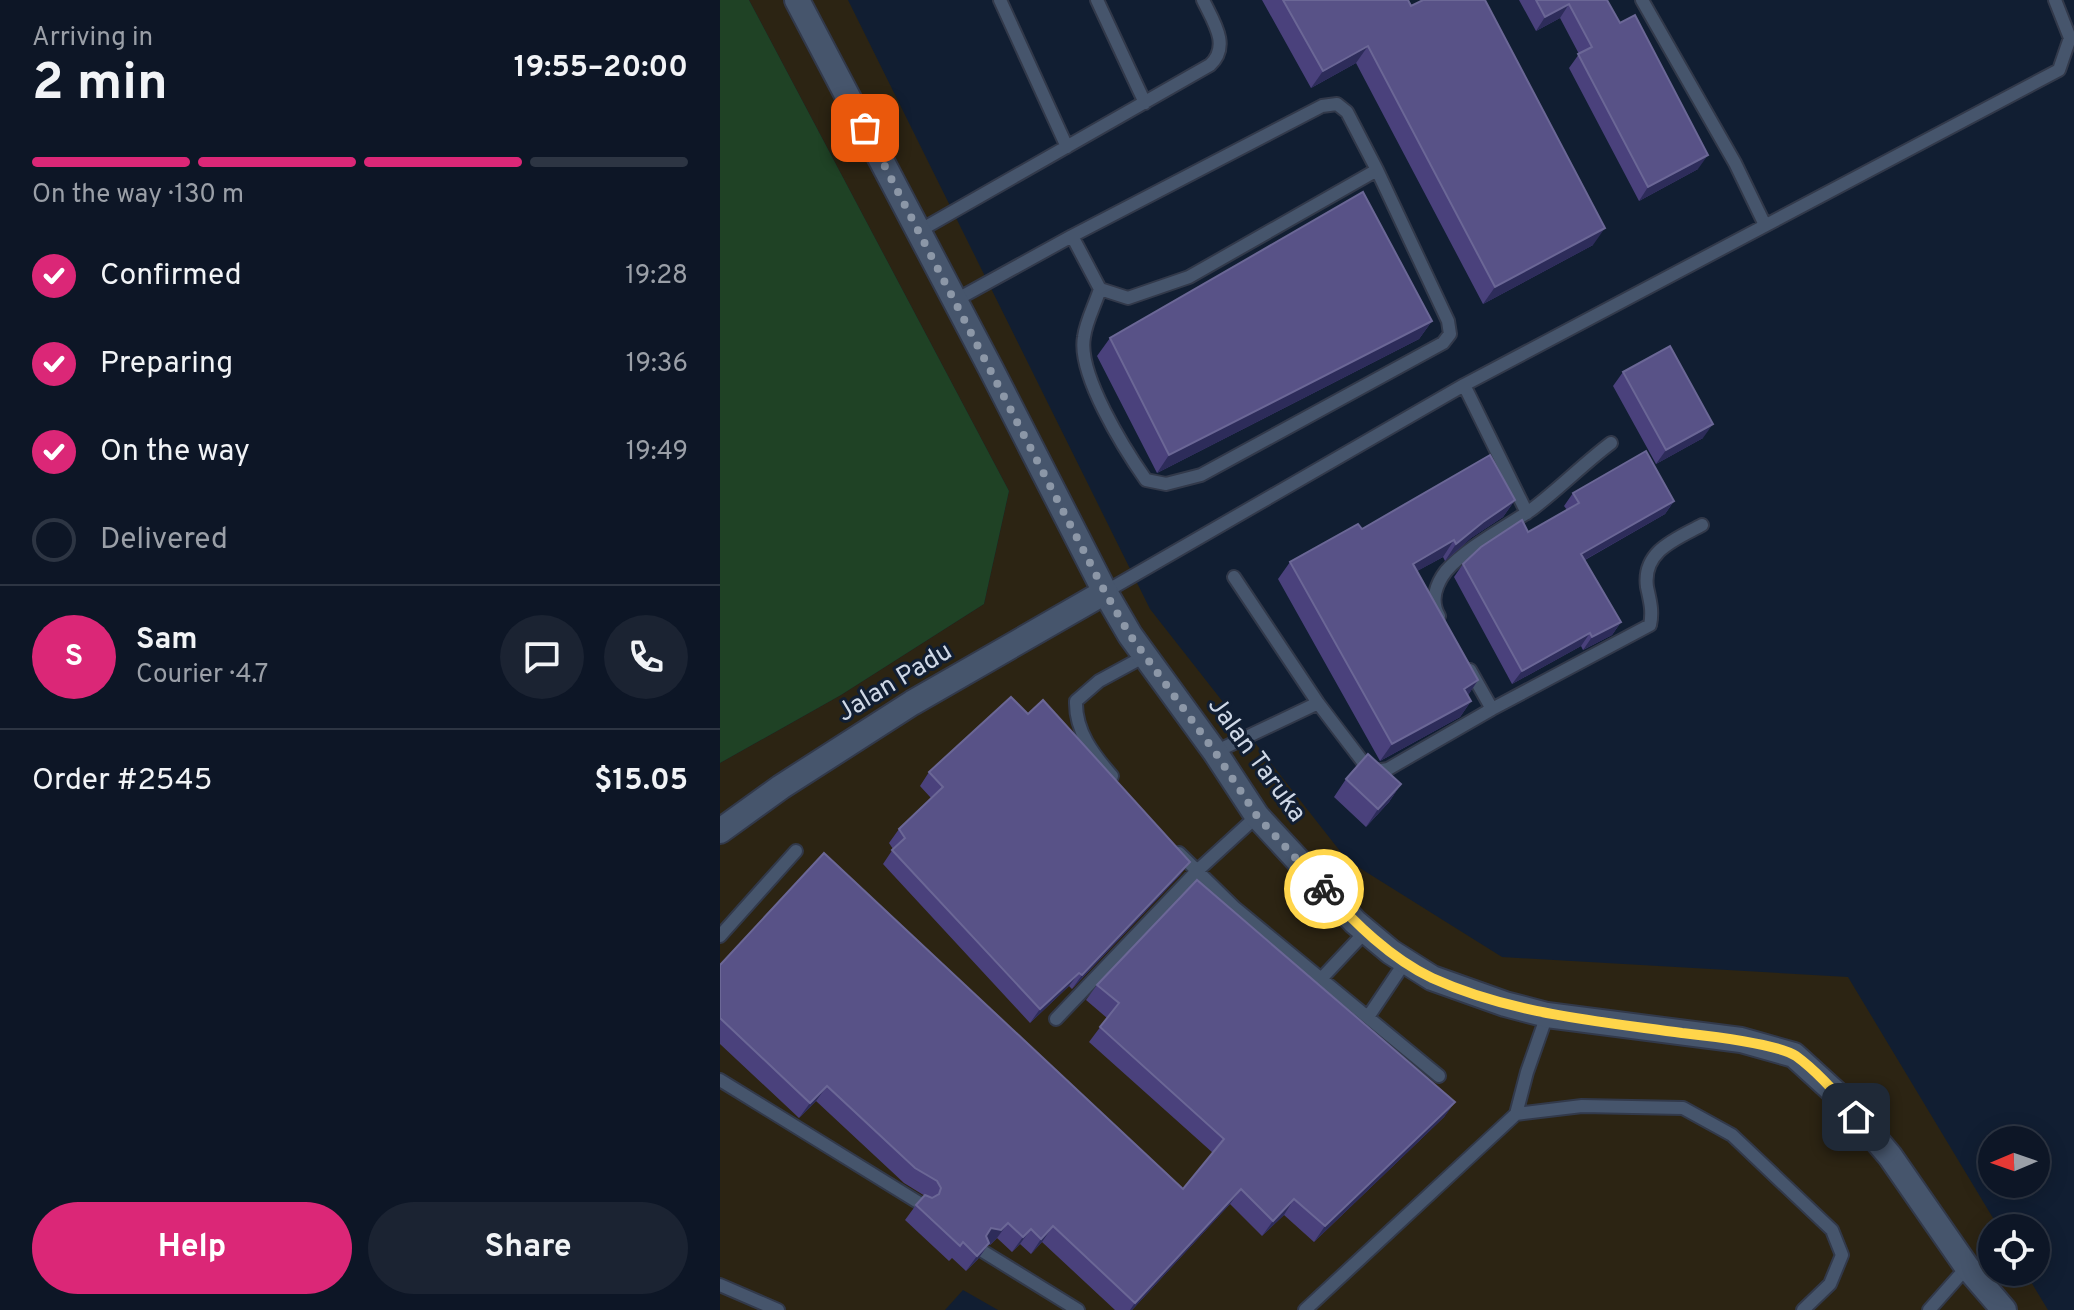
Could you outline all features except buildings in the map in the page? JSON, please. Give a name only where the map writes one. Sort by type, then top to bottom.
[{"type":"street","name":"Jalan Taruka","points":[[797,0],[1105,592],[1145,656],[1257,816],[1366,931],[1405,962],[1432,978],[1547,1015],[1741,1040],[1794,1055],[1840,1097],[1890,1156],[1967,1267],[2004,1310]]},
{"type":"street","name":"Jalan Padu","points":[[720,831],[781,787],[912,703],[1105,592]]},
{"type":"lane","points":[[1000,0],[1067,147]]},
{"type":"lane","points":[[1097,0],[1145,103]]},
{"type":"lane","points":[[919,231],[1210,65],[1220,52],[1219,36],[1203,0]]},
{"type":"lane","points":[[1642,0],[1735,163],[1765,225]]},
{"type":"lane","points":[[1105,592],[1464,385],[2059,70],[2070,38],[2055,0]]},
{"type":"lane","points":[[954,301],[1322,106],[1337,104],[1347,112],[1377,170],[1448,321],[1450,334],[1443,343],[1201,475],[1166,484],[1146,480],[1132,460],[1087,375],[1083,339],[1100,289]]},
{"type":"lane","points":[[1072,236],[1100,289],[1128,298],[1189,277],[1377,170]]},
{"type":"lane","points":[[1464,385],[1527,513]]},
{"type":"lane","points":[[1442,622],[1435,610],[1434,591],[1447,570],[1510,521],[1527,513],[1611,443]]},
{"type":"lane","points":[[1234,577],[1318,703],[1366,766],[1376,771],[1388,769],[1492,709],[1650,625],[1653,613],[1646,582],[1648,565],[1660,548],[1702,525]]},
{"type":"lane","points":[[1121,787],[1082,734],[1075,717],[1076,701],[1099,681],[1145,656]]},
{"type":"lane","points":[[1464,659],[1492,709]]},
{"type":"lane","points":[[1215,752],[1318,703]]},
{"type":"lane","points":[[1056,1019],[1197,871],[1257,816]]},
{"type":"lane","points":[[1167,841],[1235,908],[1439,1076]]},
{"type":"lane","points":[[720,936],[796,851]]},
{"type":"lane","points":[[1321,979],[1366,931]]},
{"type":"lane","points":[[1368,1017],[1405,962]]},
{"type":"lane","points":[[1305,1310],[1516,1114],[1547,1015]]},
{"type":"lane","points":[[720,1080],[921,1204]]},
{"type":"lane","points":[[1516,1114],[1582,1106],[1683,1108],[1732,1135],[1832,1230],[1842,1255],[1830,1284],[1803,1310]]},
{"type":"lane","points":[[984,1252],[1078,1310]]},
{"type":"lane","points":[[1929,1310],[1967,1267]]},
{"type":"lane","points":[[720,1285],[778,1310]]},
{"type":"shaded area","points":[[749,0],[848,0],[1150,609],[1347,860],[1502,957],[1848,977],[1978,1193],[1978,1198],[1991,1214],[1978,1214],[1978,1286],[2033,1286],[2048,1310],[998,1310],[963,1290],[945,1310],[720,1310],[720,763],[841,695],[984,604],[1009,491]]},
{"type":"green space","points":[[720,0],[749,0],[1009,491],[984,604],[841,695],[720,763]]},
{"type":"way so far","points":[[865,128],[1130,635],[1257,816],[1324,889]]},
{"type":"route","points":[[1324,889],[1355,922],[1391,952],[1432,978],[1547,1015],[1741,1040],[1794,1055],[1840,1097],[1856,1117]]}]
